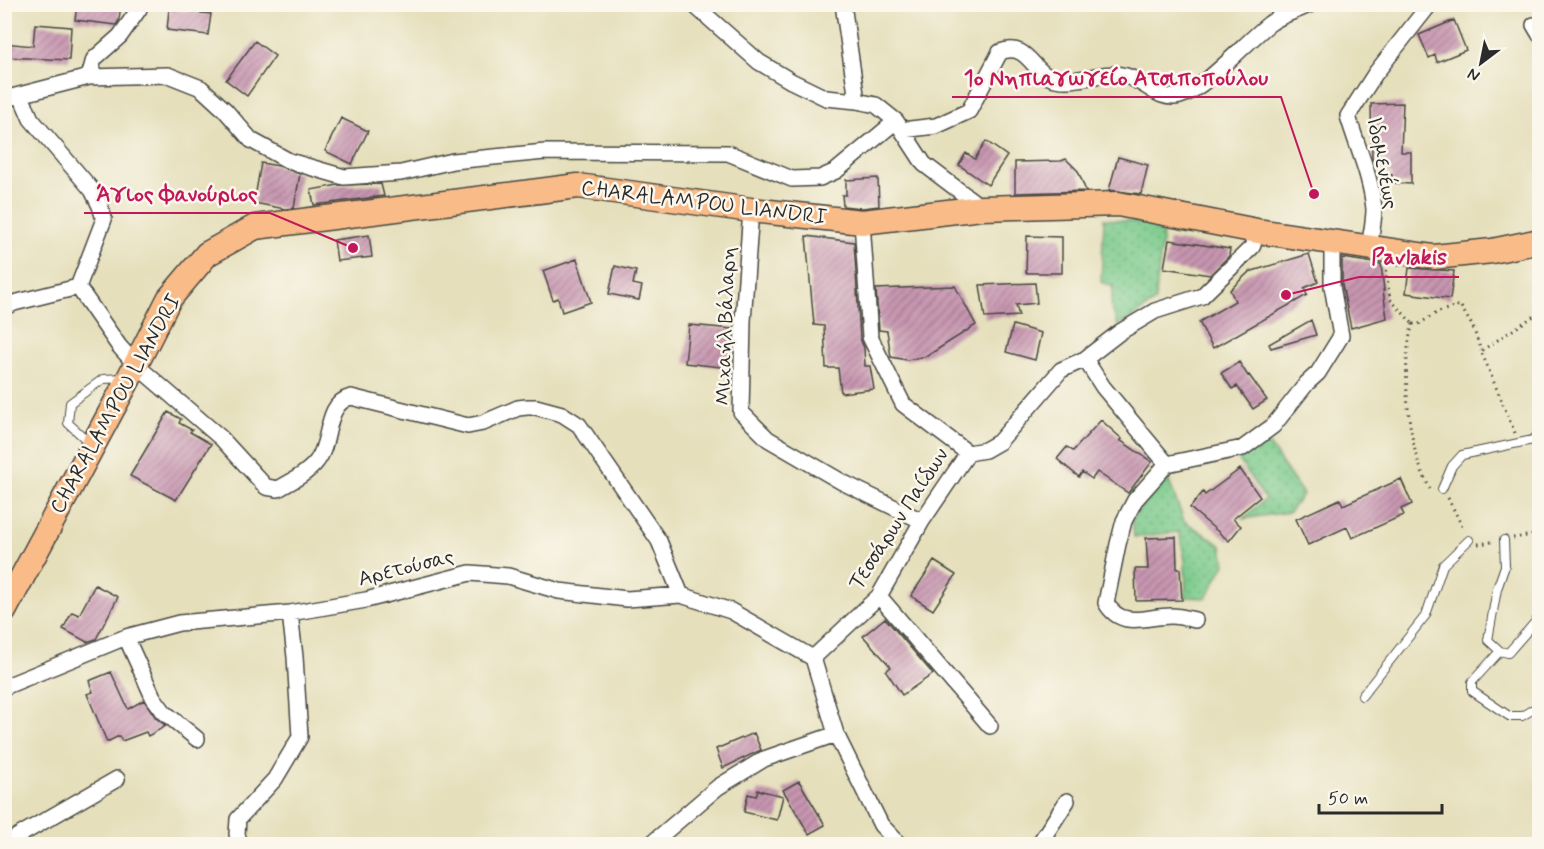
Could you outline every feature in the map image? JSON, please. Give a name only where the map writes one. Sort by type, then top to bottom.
[{"type":"main road","name":"CHARALAMPOU LIANDRI","points":[[4,611],[169,299],[207,254],[255,227],[578,186],[751,210],[862,222],[982,208],[1118,204],[1257,231],[1434,257],[1492,251],[1539,241]]},
{"type":"street","points":[[89,77],[94,58],[120,36],[139,9],[140,4]]},
{"type":"street","points":[[693,4],[759,62],[791,81],[826,98],[857,100],[876,105],[899,125],[924,164],[982,208]]},
{"type":"street","points":[[843,4],[857,100]]},
{"type":"street","points":[[4,99],[89,77],[168,75],[201,88],[225,110],[251,140],[289,161],[344,177],[401,173],[453,161],[545,152],[728,153],[792,179],[820,178],[836,171],[899,125],[936,126],[969,111],[1000,52],[1009,49],[1018,50],[1037,65],[1046,76],[1059,80],[1125,75],[1158,94],[1169,97],[1181,96],[1203,82],[1270,23],[1311,4]]},
{"type":"street","name":"Ιδομενέως","points":[[1378,248],[1374,210],[1364,161],[1348,116],[1375,74],[1430,4]]},
{"type":"street","points":[[21,96],[31,119],[92,190],[104,219],[78,287]]},
{"type":"street","name":"Μιχαήλ Βάλαρη","points":[[751,210],[743,321],[741,412],[768,440],[842,482],[922,521]]},
{"type":"street","name":"Τεσσάρων Παίδων","points":[[862,222],[870,337],[903,404],[968,453]]},
{"type":"street","name":"Τεσσάρων Παίδων","points":[[813,658],[879,596],[922,521],[968,453],[985,450],[999,442],[1061,370],[1085,359],[1120,332],[1155,311],[1202,296],[1252,247],[1257,231]]},
{"type":"street","points":[[1195,620],[1172,616],[1140,620],[1120,617],[1111,612],[1106,603],[1124,521],[1134,500],[1167,464],[1244,447],[1273,426],[1307,383],[1318,373],[1341,336],[1332,286],[1332,243]]},
{"type":"street","points":[[4,308],[14,303],[78,287]]},
{"type":"street","points":[[78,287],[119,346],[132,372],[221,438],[266,487],[273,490],[282,487],[317,461],[324,448],[336,407],[345,398],[351,397],[468,426],[483,423],[518,408],[527,407],[536,407],[572,419],[586,432],[659,541],[681,595]]},
{"type":"street","points":[[1085,359],[1103,387],[1167,464]]},
{"type":"street","name":"Αρετούσας","points":[[4,687],[126,637],[179,622],[290,613],[366,600],[470,573],[508,576],[559,591],[627,599],[681,595],[731,611],[813,658]]},
{"type":"street","points":[[879,596],[990,726]]},
{"type":"street","points":[[240,844],[237,834],[238,819],[275,779],[300,736],[290,613]]},
{"type":"street","points":[[126,637],[153,697],[164,712],[197,739]]},
{"type":"street","points":[[813,658],[836,734],[881,825],[894,843]]},
{"type":"street","points":[[651,844],[718,787],[764,759],[836,734]]},
{"type":"street","points":[[7,844],[117,779]]},
{"type":"street","points":[[1040,844],[1067,801]]},
{"type":"lane","points":[[92,445],[68,423],[70,403],[103,379],[132,372]]},
{"type":"lane","points":[[1442,489],[1452,466],[1462,455],[1533,440],[1539,432]]},
{"type":"lane","points":[[1362,696],[1426,615],[1443,565],[1468,540]]},
{"type":"lane","points":[[1504,540],[1505,566],[1497,589],[1488,640],[1500,651],[1508,653],[1537,620]]},
{"type":"lane","points":[[1500,651],[1472,682],[1472,691],[1509,716],[1522,716],[1539,705]]},
{"type":"path","points":[[1378,248],[1386,268],[1390,299],[1413,324],[1419,324],[1438,312],[1460,305],[1473,327],[1519,443]]},
{"type":"path","points":[[1481,351],[1539,312]]},
{"type":"path","points":[[1413,324],[1408,338],[1407,381],[1410,431],[1419,464],[1431,492],[1442,489],[1468,540],[1477,544],[1539,534]]},
{"type":"green space","points":[[1104,219],[1164,224],[1155,302],[1118,326],[1111,306],[1113,287],[1101,282]]},
{"type":"green space","points":[[1266,440],[1303,494],[1289,512],[1243,519],[1265,499],[1237,457]]},
{"type":"green space","points":[[1167,476],[1184,521],[1222,546],[1225,564],[1206,598],[1186,597],[1185,560],[1179,532],[1134,537],[1132,521],[1144,499]]},
{"type":"building","points":[[77,4],[121,4],[119,20],[116,25],[75,20]]},
{"type":"building","points":[[169,9],[211,14],[208,35],[167,30]]},
{"type":"building","points":[[1454,20],[1466,50],[1437,62],[1435,55],[1429,58],[1419,35]]},
{"type":"building","points":[[35,24],[71,27],[69,60],[4,57],[4,43],[33,46]]},
{"type":"building","points":[[255,41],[275,56],[247,96],[226,80]]},
{"type":"building","points":[[1403,103],[1401,152],[1411,152],[1411,184],[1391,183],[1392,174],[1379,174],[1378,159],[1373,160],[1372,157],[1371,104]]},
{"type":"building","points":[[341,118],[368,131],[352,164],[325,151]]},
{"type":"building","points":[[986,141],[1007,156],[988,185],[959,165],[966,153],[975,159]]},
{"type":"building","points":[[1118,157],[1148,165],[1141,194],[1109,190]]},
{"type":"building","points":[[1066,159],[1078,171],[1086,191],[1015,193],[1015,162]]},
{"type":"building","points":[[261,163],[279,166],[300,174],[294,208],[285,209],[254,203]]},
{"type":"building","points":[[878,178],[879,206],[862,208],[843,206],[842,195],[846,195],[846,180]]},
{"type":"building","points":[[381,184],[384,196],[314,205],[311,190],[338,185]]},
{"type":"building","points":[[369,235],[372,257],[337,261],[334,240]]},
{"type":"building","points":[[806,236],[854,242],[860,338],[864,348],[865,366],[870,366],[874,389],[841,393],[838,368],[826,368],[824,326],[814,325]]},
{"type":"building","points":[[1027,236],[1062,237],[1062,273],[1026,273]]},
{"type":"building","points":[[1169,240],[1230,249],[1229,256],[1210,275],[1164,268]]},
{"type":"building","points":[[1309,254],[1318,282],[1304,288],[1307,295],[1213,348],[1199,322],[1235,301],[1230,290],[1249,272]]},
{"type":"building","points":[[1342,258],[1381,264],[1387,318],[1351,328],[1342,285]]},
{"type":"building","points":[[577,259],[591,302],[562,312],[558,298],[553,300],[543,271]]},
{"type":"building","points":[[615,266],[636,271],[633,284],[642,286],[639,300],[609,294]]},
{"type":"building","points":[[1409,268],[1454,271],[1450,299],[1406,293]]},
{"type":"building","points":[[1035,283],[1037,303],[1016,305],[1019,316],[985,318],[980,285]]},
{"type":"building","points":[[955,286],[976,325],[927,356],[907,360],[891,357],[887,331],[879,330],[876,289]]},
{"type":"building","points":[[1311,320],[1316,335],[1271,348],[1269,344]]},
{"type":"building","points":[[689,325],[733,329],[729,368],[685,363]]},
{"type":"building","points":[[1013,325],[1041,333],[1035,360],[1006,352]]},
{"type":"building","points":[[1239,362],[1267,400],[1253,409],[1237,386],[1232,389],[1221,373]]},
{"type":"building","points":[[168,412],[181,419],[179,423],[192,430],[190,432],[211,444],[176,500],[130,476]]},
{"type":"building","points":[[1101,420],[1122,439],[1120,440],[1152,462],[1128,493],[1097,472],[1092,479],[1082,472],[1079,477],[1057,459],[1067,447],[1073,451]]},
{"type":"building","points":[[1240,469],[1260,497],[1233,519],[1241,526],[1229,541],[1190,508],[1203,492],[1205,495]]},
{"type":"building","points":[[1401,479],[1412,504],[1401,509],[1404,515],[1352,538],[1347,527],[1308,545],[1296,519],[1340,499],[1343,505]]},
{"type":"building","points":[[1176,537],[1177,569],[1180,569],[1182,600],[1136,601],[1135,569],[1148,569],[1146,538]]},
{"type":"building","points":[[934,561],[956,575],[933,610],[911,596]]},
{"type":"building","points":[[95,585],[118,597],[96,639],[87,642],[63,629],[72,612],[79,615]]},
{"type":"building","points":[[885,618],[933,674],[902,695],[886,671],[891,667],[863,636]]},
{"type":"building","points":[[111,672],[128,709],[144,700],[156,718],[166,726],[148,736],[146,732],[122,741],[119,736],[107,742],[87,694],[93,692],[89,681]]},
{"type":"building","points":[[754,733],[761,750],[723,768],[716,749]]},
{"type":"building","points":[[799,781],[825,825],[809,834],[783,790]]},
{"type":"building","points":[[758,790],[783,796],[777,820],[744,812],[748,794],[756,796]]},
{"type":"place","name":"1ο Νηπιαγωγείο Ατσιποπούλου","points":[[1314,194]]},
{"type":"place","name":"Άγιος Φανούριος","points":[[353,248]]},
{"type":"place","name":"Pavlakis","points":[[1286,295]]}]
